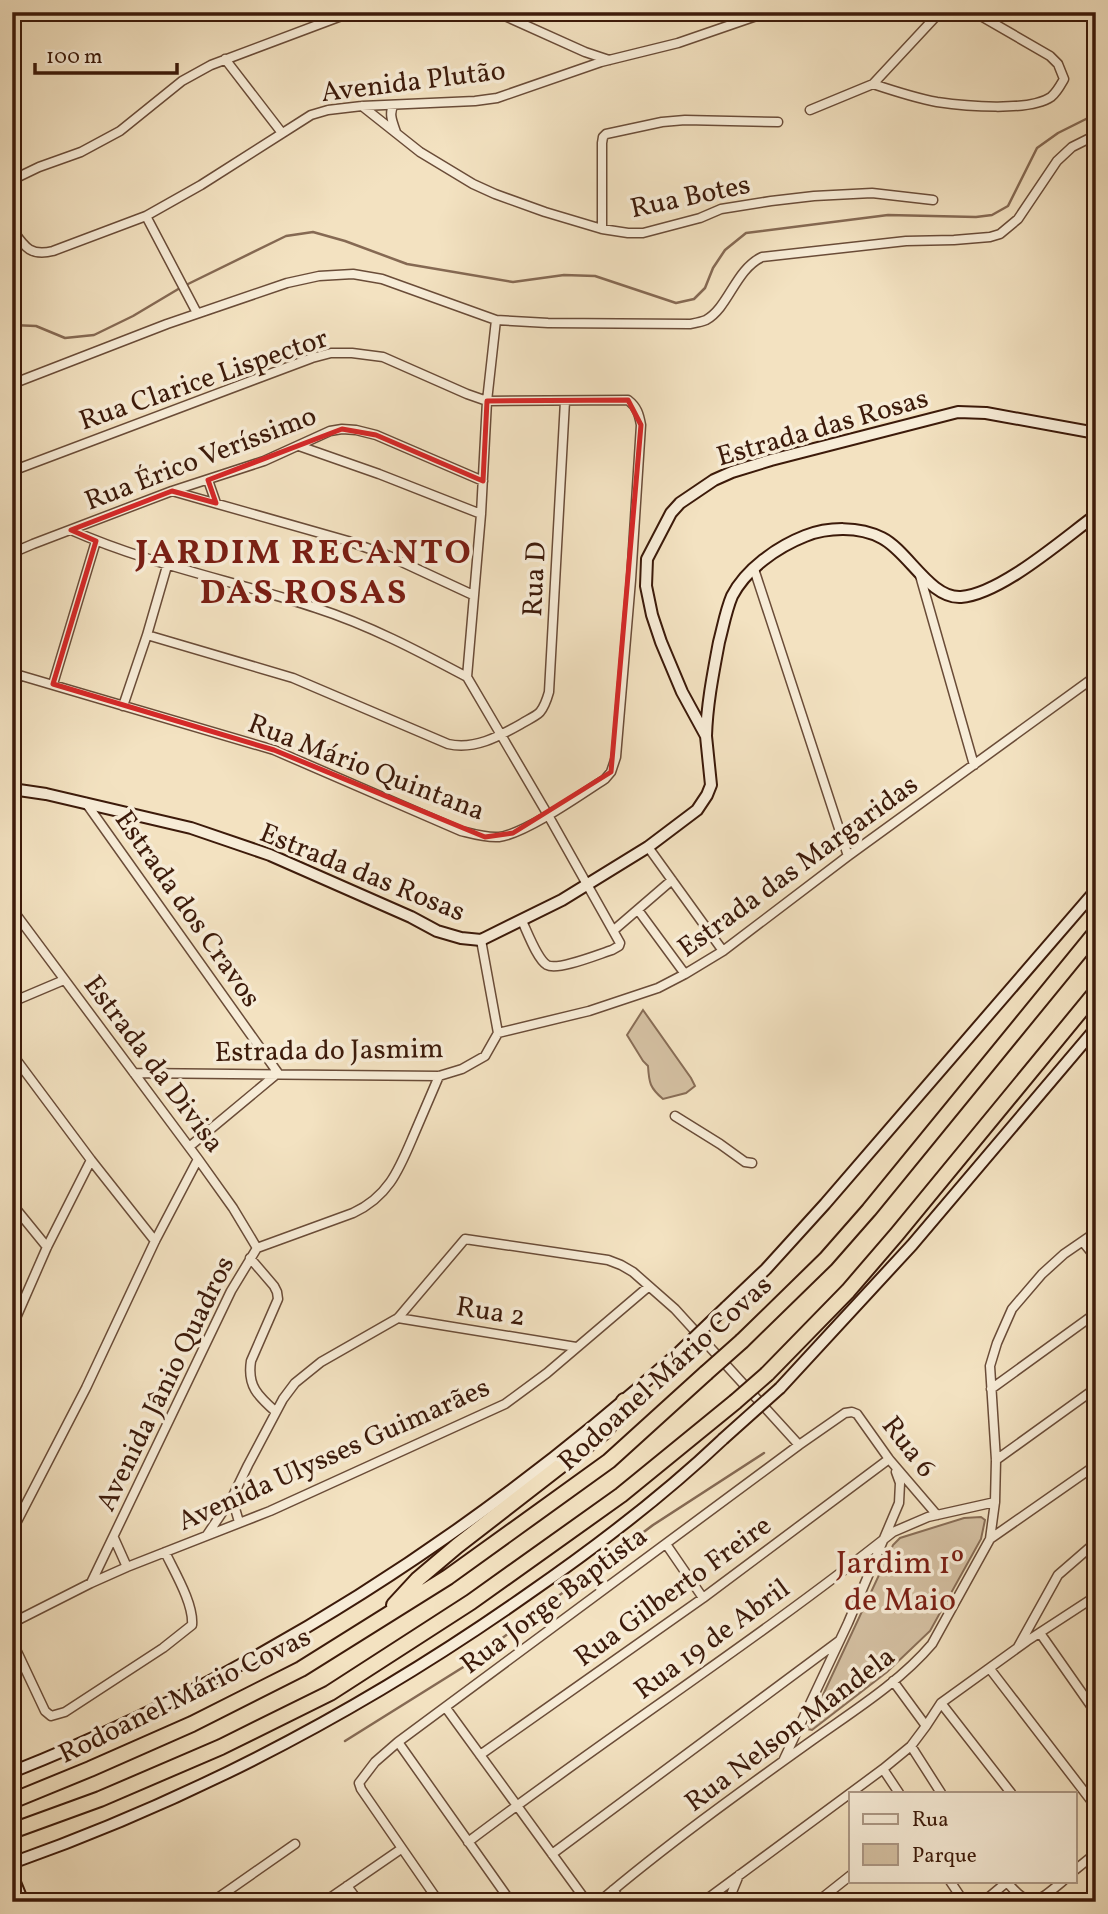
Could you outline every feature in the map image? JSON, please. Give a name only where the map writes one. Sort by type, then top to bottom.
[{"type":"highway","name":"Rodoanel Mário Covas","points":[[12,1801],[192,1724],[301,1669],[448,1577],[609,1461],[742,1341],[826,1259],[870,1210],[1096,932]]},
{"type":"highway","name":"Rodoanel Mário Covas","points":[[12,1831],[100,1799],[197,1758],[330,1693],[424,1634],[621,1495],[767,1374],[848,1291],[1096,992]]},
{"type":"highway","points":[[383,1618],[418,1579],[457,1546],[604,1432],[623,1409],[624,1401]]},
{"type":"main road","name":"Estrada das Rosas","points":[[12,789],[46,794],[191,828],[270,855],[399,911],[437,931],[481,940],[562,900],[648,848],[697,810],[707,795],[711,785],[706,736],[682,692],[661,642],[646,586],[647,559],[665,523],[680,503],[713,480],[732,472],[958,412],[986,413],[1096,433]]},
{"type":"main road","points":[[706,736],[710,685],[732,597],[754,569],[780,549],[816,533],[836,530],[870,533],[884,539],[933,586],[958,597],[975,594],[998,584],[1096,515]]},
{"type":"main road","points":[[12,1772],[71,1749],[175,1700],[324,1617],[466,1524],[555,1458],[676,1355],[766,1269],[1096,890]]},
{"type":"main road","points":[[12,1863],[127,1818],[219,1777],[303,1734],[385,1688],[495,1617],[584,1553],[662,1492],[779,1388],[912,1245],[1096,1028]]},
{"type":"main road","points":[[14,1878],[23,1902]]},
{"type":"street","points":[[12,180],[106,139],[183,81],[225,59],[352,12]]},
{"type":"street","points":[[496,12],[579,50],[609,60]]},
{"type":"street","name":"Avenida Plutão","points":[[12,229],[23,245],[42,254],[146,216],[311,116],[328,110],[497,97],[609,60],[678,43],[768,12]]},
{"type":"street","points":[[810,110],[873,84],[940,12]]},
{"type":"street","points":[[873,84],[939,102],[1015,107],[1049,98],[1058,90],[1064,79],[1058,64],[1050,56],[974,12]]},
{"type":"street","points":[[579,50],[583,68]]},
{"type":"street","points":[[225,59],[282,133]]},
{"type":"street","points":[[394,104],[391,115],[396,132]]},
{"type":"street","name":"Rua Botes","points":[[362,106],[420,152],[473,184],[532,207],[603,229],[643,233],[700,218],[721,209],[814,197],[872,194],[933,200]]},
{"type":"street","points":[[603,229],[602,143],[606,134],[685,120],[778,122]]},
{"type":"street","points":[[12,384],[197,313],[288,283],[319,276],[353,274],[382,279],[496,320],[690,324],[705,320],[718,310],[746,269],[754,260],[762,257],[906,241],[990,237],[1008,230],[1057,161],[1072,147],[1096,135]]},
{"type":"street","points":[[146,216],[197,313]]},
{"type":"street","points":[[467,677],[481,514],[487,401],[496,320]]},
{"type":"street","name":"Rua Clarice Lispector","points":[[12,471],[312,358],[331,354],[352,353],[383,357],[487,401]]},
{"type":"street","name":"Rua Mário Quintana","points":[[15,674],[274,750],[461,831],[500,837],[513,833],[548,815],[605,779],[611,772],[616,757],[641,425],[635,406],[628,400],[565,401]]},
{"type":"street","points":[[487,401],[565,401]]},
{"type":"street","name":"Rua D","points":[[147,635],[293,678],[448,744],[471,746],[502,735],[539,713],[549,692],[565,401]]},
{"type":"street","name":"Rua Érico Veríssimo","points":[[12,553],[172,491],[264,461],[330,431],[342,429],[356,429],[376,435],[483,481]]},
{"type":"street","points":[[299,446],[481,514]]},
{"type":"street","points":[[208,480],[216,503]]},
{"type":"street","points":[[172,491],[348,541],[389,556],[473,595]]},
{"type":"street","points":[[71,530],[167,566],[316,608],[349,620],[399,641],[467,677],[620,943],[617,948],[552,966],[540,958],[522,921]]},
{"type":"street","points":[[53,684],[96,541]]},
{"type":"street","points":[[123,706],[167,566]]},
{"type":"street","points":[[754,569],[848,856]]},
{"type":"street","points":[[919,570],[974,765]]},
{"type":"street","points":[[12,703],[15,674]]},
{"type":"street","name":"Estrada das Margaridas","points":[[498,1033],[589,1011],[658,988],[685,974],[723,951],[848,856],[1096,676]]},
{"type":"street","name":"Estrada dos Cravos","points":[[86,803],[278,1073]]},
{"type":"street","points":[[648,848],[723,951]]},
{"type":"street","points":[[614,930],[673,880]]},
{"type":"street","name":"Estrada da Divisa","points":[[12,909],[198,1159],[257,1248]]},
{"type":"street","points":[[638,910],[685,974]]},
{"type":"street","points":[[481,940],[498,1033]]},
{"type":"street","points":[[12,1003],[64,980]]},
{"type":"street","name":"Estrada do Jasmim","points":[[134,1073],[439,1076],[462,1069],[485,1056],[498,1033]]},
{"type":"street","points":[[12,1054],[155,1241]]},
{"type":"street","points":[[189,1147],[278,1073]]},
{"type":"street","points":[[257,1248],[353,1213],[379,1196],[393,1180],[439,1076]]},
{"type":"street","points":[[675,1116],[745,1162],[752,1163]]},
{"type":"street","points":[[12,1531],[86,1388],[155,1241],[198,1159]]},
{"type":"street","points":[[12,1327],[47,1247],[91,1160]]},
{"type":"street","points":[[12,1203],[47,1247]]},
{"type":"street","name":"Rua Nelson Mandela","points":[[598,1902],[893,1681],[932,1644],[990,1539],[995,1502],[996,1460],[990,1366],[997,1343],[1012,1310],[1042,1274],[1064,1254],[1096,1233]]},
{"type":"street","points":[[207,1535],[232,1498],[289,1391],[305,1373],[321,1362],[398,1318],[465,1239],[608,1260],[633,1272],[675,1309],[799,1445]]},
{"type":"street","points":[[1083,1242],[1096,1258]]},
{"type":"street","name":"Avenida Jânio Quadros","points":[[91,1583],[231,1291],[257,1248]]},
{"type":"street","points":[[250,1258],[277,1292],[278,1299],[251,1361],[249,1372],[251,1384],[276,1412]]},
{"type":"street","name":"Avenida Ulysses Guimarães","points":[[12,1623],[127,1567],[270,1511],[505,1404],[547,1373],[649,1287]]},
{"type":"street","points":[[991,1389],[1096,1313]]},
{"type":"street","name":"Rua 2","points":[[398,1318],[576,1347]]},
{"type":"street","points":[[996,1460],[1096,1388]]},
{"type":"street","name":"Rua Jorge Baptista","points":[[401,1849],[359,1783],[375,1762],[398,1742],[845,1413]]},
{"type":"street","name":"Rua 6","points":[[845,1413],[857,1414],[892,1462],[937,1515]]},
{"type":"street","points":[[782,1762],[900,1503],[900,1483],[892,1462]]},
{"type":"street","name":"Rua Gilberto Freire","points":[[480,1755],[892,1462]]},
{"type":"street","points":[[990,1539],[1096,1465]]},
{"type":"street","points":[[232,1498],[239,1522]]},
{"type":"street","name":"Rua 19 de Abril","points":[[468,1842],[893,1532],[937,1515],[995,1502]]},
{"type":"street","name":"Avenida Jânio Quadros","points":[[114,1538],[127,1567]]},
{"type":"street","points":[[1016,1649],[1058,1575],[1096,1542]]},
{"type":"street","points":[[666,1544],[703,1598]]},
{"type":"street","points":[[12,1641],[45,1712],[51,1716],[65,1712],[192,1625],[193,1617],[165,1552]]},
{"type":"street","points":[[852,1792],[911,1746],[941,1703],[1016,1649],[1094,1600]]},
{"type":"street","points":[[1040,1633],[1096,1713]]},
{"type":"street","points":[[552,1854],[839,1641]]},
{"type":"street","points":[[990,1669],[1096,1807]]},
{"type":"street","points":[[893,1681],[926,1726]]},
{"type":"street","points":[[941,1703],[1011,1792]]},
{"type":"street","points":[[446,1708],[587,1902]]},
{"type":"street","points":[[398,1742],[511,1902]]},
{"type":"street","points":[[911,1746],[939,1792]]},
{"type":"street","points":[[883,1769],[898,1792]]},
{"type":"street","points":[[703,1902],[849,1794]]},
{"type":"street","points":[[212,1902],[295,1844]]},
{"type":"street","points":[[324,1902],[401,1849],[439,1902]]},
{"type":"street","points":[[1076,1870],[1096,1853]]},
{"type":"street","points":[[728,1902],[740,1874]]},
{"type":"street","points":[[817,1902],[849,1877]]},
{"type":"street","points":[[951,1882],[964,1902]]},
{"type":"street","points":[[983,1902],[1007,1882],[1027,1901],[1038,1900],[1062,1882]]},
{"type":"street","points":[[347,1886],[359,1902]]},
{"type":"street","points":[[613,1890],[622,1902]]},
{"type":"highlighted area","points":[[628,400],[641,425],[611,772],[513,833],[485,837],[274,750],[53,684],[96,541],[71,530],[172,491],[216,503],[208,480],[342,429],[376,435],[483,481],[487,401]]},
{"type":"green space","points":[[643,1010],[691,1078],[695,1086],[686,1093],[663,1099],[651,1085],[648,1066],[627,1035]]},
{"type":"green space","points":[[981,1517],[985,1520],[981,1539],[930,1631],[887,1672],[812,1730],[807,1729],[893,1545],[900,1538],[964,1518]]},
{"type":"waterway","points":[[186,285],[286,236],[313,232],[407,264],[513,282],[564,275],[595,276],[676,303],[694,299],[705,288],[713,268],[725,250],[746,233],[888,215],[992,215],[1008,206],[1037,148],[1058,133],[1096,114]]},
{"type":"waterway","points":[[12,325],[36,326],[65,338],[94,335],[180,288]]},
{"type":"waterway","points":[[345,1741],[465,1666],[653,1525],[764,1453]]},
{"type":"district","name":"JARDIM RECANTO DAS ROSAS","points":[[304,571]]},
{"type":"district","name":"Jardim 1º de Maio","points":[[900,1580]]}]
